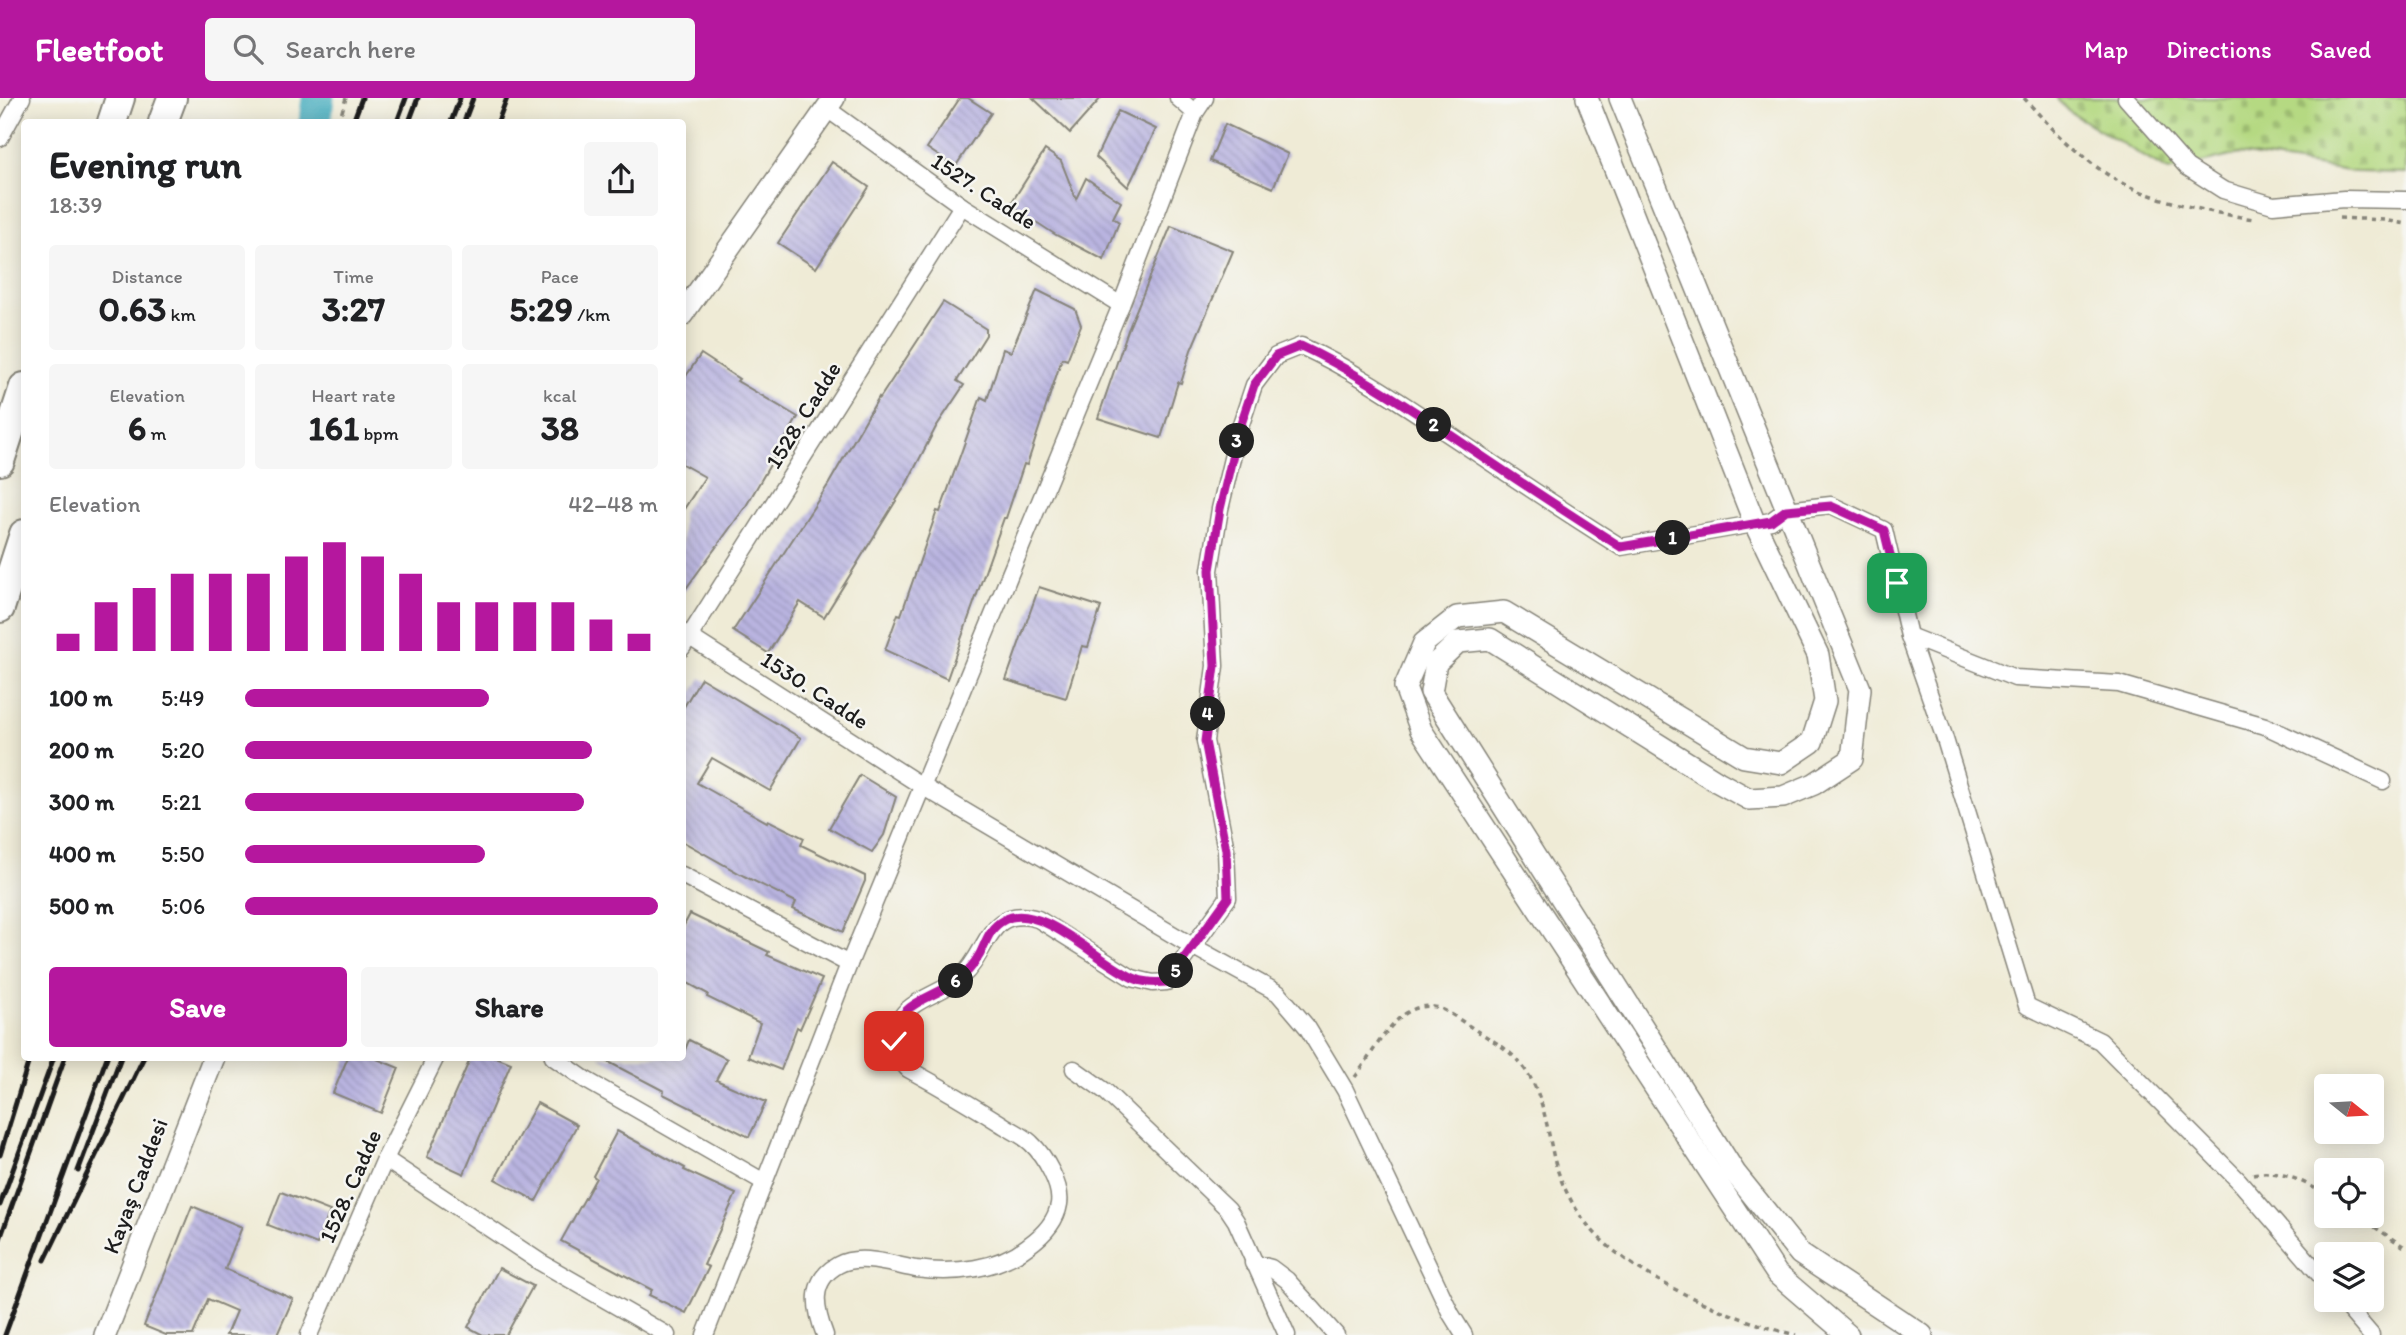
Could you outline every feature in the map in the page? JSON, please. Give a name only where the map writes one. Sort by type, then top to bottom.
[{"type":"highway","points":[[113,119],[120,98]]},
{"type":"highway","points":[[164,119],[172,98]]},
{"type":"highway","points":[[0,461],[21,396]]},
{"type":"highway","points":[[0,631],[2,603],[21,543]]},
{"type":"street","points":[[0,138],[22,98]]},
{"type":"street","points":[[1178,98],[1195,113]]},
{"type":"street","points":[[705,1335],[849,964],[1121,305],[1195,113],[1205,98]]},
{"type":"street","points":[[1587,98],[1755,524],[1818,655],[1825,701],[1812,742],[1781,763],[1744,757],[1504,612],[1457,617],[1424,643],[1405,687],[1421,730],[1777,1274],[1848,1335]]},
{"type":"street","points":[[1620,98],[1860,689],[1852,759],[1815,783],[1783,797],[1749,799],[1490,639],[1458,642],[1436,663],[1431,692],[1735,1173],[1800,1254],[1922,1335]]},
{"type":"street","points":[[2126,98],[2187,167],[2223,190],[2273,205],[2344,199],[2406,200]]},
{"type":"street","points":[[686,309],[830,103]]},
{"type":"street","name":"1527. Cadde","points":[[830,103],[961,206],[1121,305]]},
{"type":"street","name":"1528. Cadde","points":[[686,637],[961,206]]},
{"type":"street","points":[[825,1335],[816,1309],[817,1289],[828,1272],[842,1263],[859,1260],[934,1270],[984,1267],[1024,1250],[1048,1228],[1057,1212],[1059,1194],[1056,1180],[1032,1144],[908,1069],[903,1063],[894,1041],[896,1025],[905,1011],[967,972],[992,929],[1012,917],[1029,916],[1038,919],[1132,978],[1142,982],[1167,982],[1228,898],[1226,850],[1205,741],[1215,666],[1210,570],[1220,509],[1238,433],[1254,385],[1276,356],[1301,346],[1333,361],[1395,398],[1621,547],[1771,521],[1786,510],[1831,506],[1884,530],[1909,636],[1956,774],[2027,1006],[2100,1041],[2239,1181],[2314,1268]]},
{"type":"street","points":[[1909,636],[2015,678],[2119,684],[2265,726],[2383,781]]},
{"type":"street","name":"1530. Cadde","points":[[686,640],[922,786],[1194,947],[1278,993],[1307,1027],[1345,1090],[1433,1277],[1464,1335]]},
{"type":"street","points":[[686,877],[849,964]]},
{"type":"street","name":"Kayaş Caddesi","points":[[105,1335],[212,1061]]},
{"type":"street","name":"1528. Cadde","points":[[309,1335],[385,1159],[434,1061]]},
{"type":"street","points":[[559,1061],[586,1080],[764,1182]]},
{"type":"street","points":[[1074,1069],[1105,1091],[1218,1197],[1236,1221],[1287,1335]]},
{"type":"street","points":[[385,1159],[540,1262],[667,1335]]},
{"type":"street","points":[[1253,1263],[1271,1268],[1287,1280],[1336,1335]]},
{"type":"street","points":[[2351,1312],[2371,1335]]},
{"type":"path","points":[[340,119],[346,98]]},
{"type":"path","points":[[2024,98],[2041,117]]},
{"type":"path","points":[[1345,1090],[1379,1041],[1406,1013],[1430,1007],[1445,1011],[1510,1052],[1527,1073],[1542,1101],[1553,1155],[1568,1195],[1579,1213],[1604,1242],[1632,1263],[1703,1303],[1763,1326],[1796,1335]]},
{"type":"path","points":[[2239,1181],[2255,1173],[2274,1172],[2314,1187]]},
{"type":"path","points":[[2376,1228],[2406,1248]]},
{"type":"green space","points":[[2056,98],[2406,98],[2406,173],[2355,172],[2239,154],[2168,171],[2068,111]]},
{"type":"building","points":[[960,98],[968,98],[991,113],[955,167],[927,148]]},
{"type":"building","points":[[1033,98],[1101,98],[1070,133]]},
{"type":"building","points":[[1118,111],[1156,129],[1128,187],[1096,157]]},
{"type":"building","points":[[1225,124],[1288,154],[1273,188],[1210,161]]},
{"type":"building","points":[[1045,150],[1061,161],[1076,199],[1086,178],[1121,202],[1113,218],[1119,222],[1104,260],[1056,235],[1010,205]]},
{"type":"building","points":[[832,162],[869,187],[816,268],[778,243]]},
{"type":"building","points":[[1171,226],[1233,251],[1191,350],[1181,383],[1178,382],[1161,438],[1098,418],[1128,330]]},
{"type":"building","points":[[1037,290],[1075,309],[1081,325],[1067,360],[1062,358],[1027,465],[1024,464],[947,679],[885,650],[898,614],[901,615],[981,397],[987,400],[1003,349],[1011,352]]},
{"type":"building","points":[[943,302],[986,329],[986,335],[957,381],[964,385],[936,427],[907,483],[824,617],[800,602],[768,653],[733,631],[828,485],[879,397]]},
{"type":"building","points":[[701,354],[739,379],[737,381],[798,417],[746,506],[686,588],[686,506],[705,477],[686,466],[686,376]]},
{"type":"building","points":[[1039,587],[1101,607],[1088,647],[1082,646],[1066,698],[1006,680]]},
{"type":"building","points":[[701,678],[801,738],[770,791],[712,758],[697,783],[767,822],[768,820],[804,838],[801,845],[865,876],[843,932],[793,909],[796,902],[686,843],[686,703]]},
{"type":"building","points":[[860,775],[896,797],[884,835],[872,852],[829,828]]},
{"type":"building","points":[[690,914],[769,952],[767,955],[822,979],[800,1029],[797,1027],[781,1070],[748,1057],[760,1023],[707,997],[708,994],[686,982],[686,922]]},
{"type":"building","points":[[689,1040],[727,1059],[716,1080],[766,1102],[749,1137],[663,1094],[664,1091],[607,1061],[686,1061]]},
{"type":"building","points":[[346,1061],[382,1061],[399,1068],[381,1113],[333,1093]]},
{"type":"building","points":[[469,1061],[511,1063],[464,1174],[427,1157]]},
{"type":"building","points":[[537,1103],[577,1125],[536,1201],[495,1179]]},
{"type":"building","points":[[617,1131],[685,1168],[684,1170],[736,1194],[704,1265],[709,1267],[686,1313],[649,1295],[652,1290],[561,1241],[596,1178],[593,1176]]},
{"type":"building","points":[[281,1192],[330,1211],[317,1244],[268,1225]]},
{"type":"building","points":[[192,1206],[242,1227],[225,1269],[293,1299],[277,1335],[226,1335],[236,1311],[208,1299],[193,1335],[166,1335],[144,1326]]},
{"type":"building","points":[[499,1268],[533,1286],[506,1335],[483,1335],[468,1327]]},
{"type":"waterway","points":[[315,119],[318,98]]},
{"type":"railway","points":[[354,119],[362,98]]},
{"type":"railway","points":[[398,119],[406,98]]},
{"type":"railway","points":[[410,119],[418,98]]},
{"type":"railway","points":[[452,119],[460,98]]},
{"type":"railway","points":[[465,119],[473,98]]},
{"type":"railway","points":[[499,119],[507,98]]},
{"type":"railway","points":[[0,1155],[29,1061]]},
{"type":"railway","points":[[0,1205],[53,1061]]},
{"type":"railway","points":[[0,1239],[64,1061]]},
{"type":"railway","points":[[5,1335],[106,1061]]},
{"type":"railway","points":[[78,1171],[119,1061]]},
{"type":"railway","points":[[45,1260],[142,1061]]},
{"type":"route","points":[[894,1041],[896,1025],[905,1011],[944,989],[967,972],[992,929],[1005,919],[1029,916],[1038,919],[1132,978],[1142,982],[1167,982],[1228,898],[1226,850],[1205,741],[1215,666],[1210,570],[1220,509],[1238,433],[1254,385],[1276,356],[1301,346],[1333,361],[1395,398],[1621,547],[1771,521],[1786,510],[1831,506],[1884,530],[1897,583]]}]
